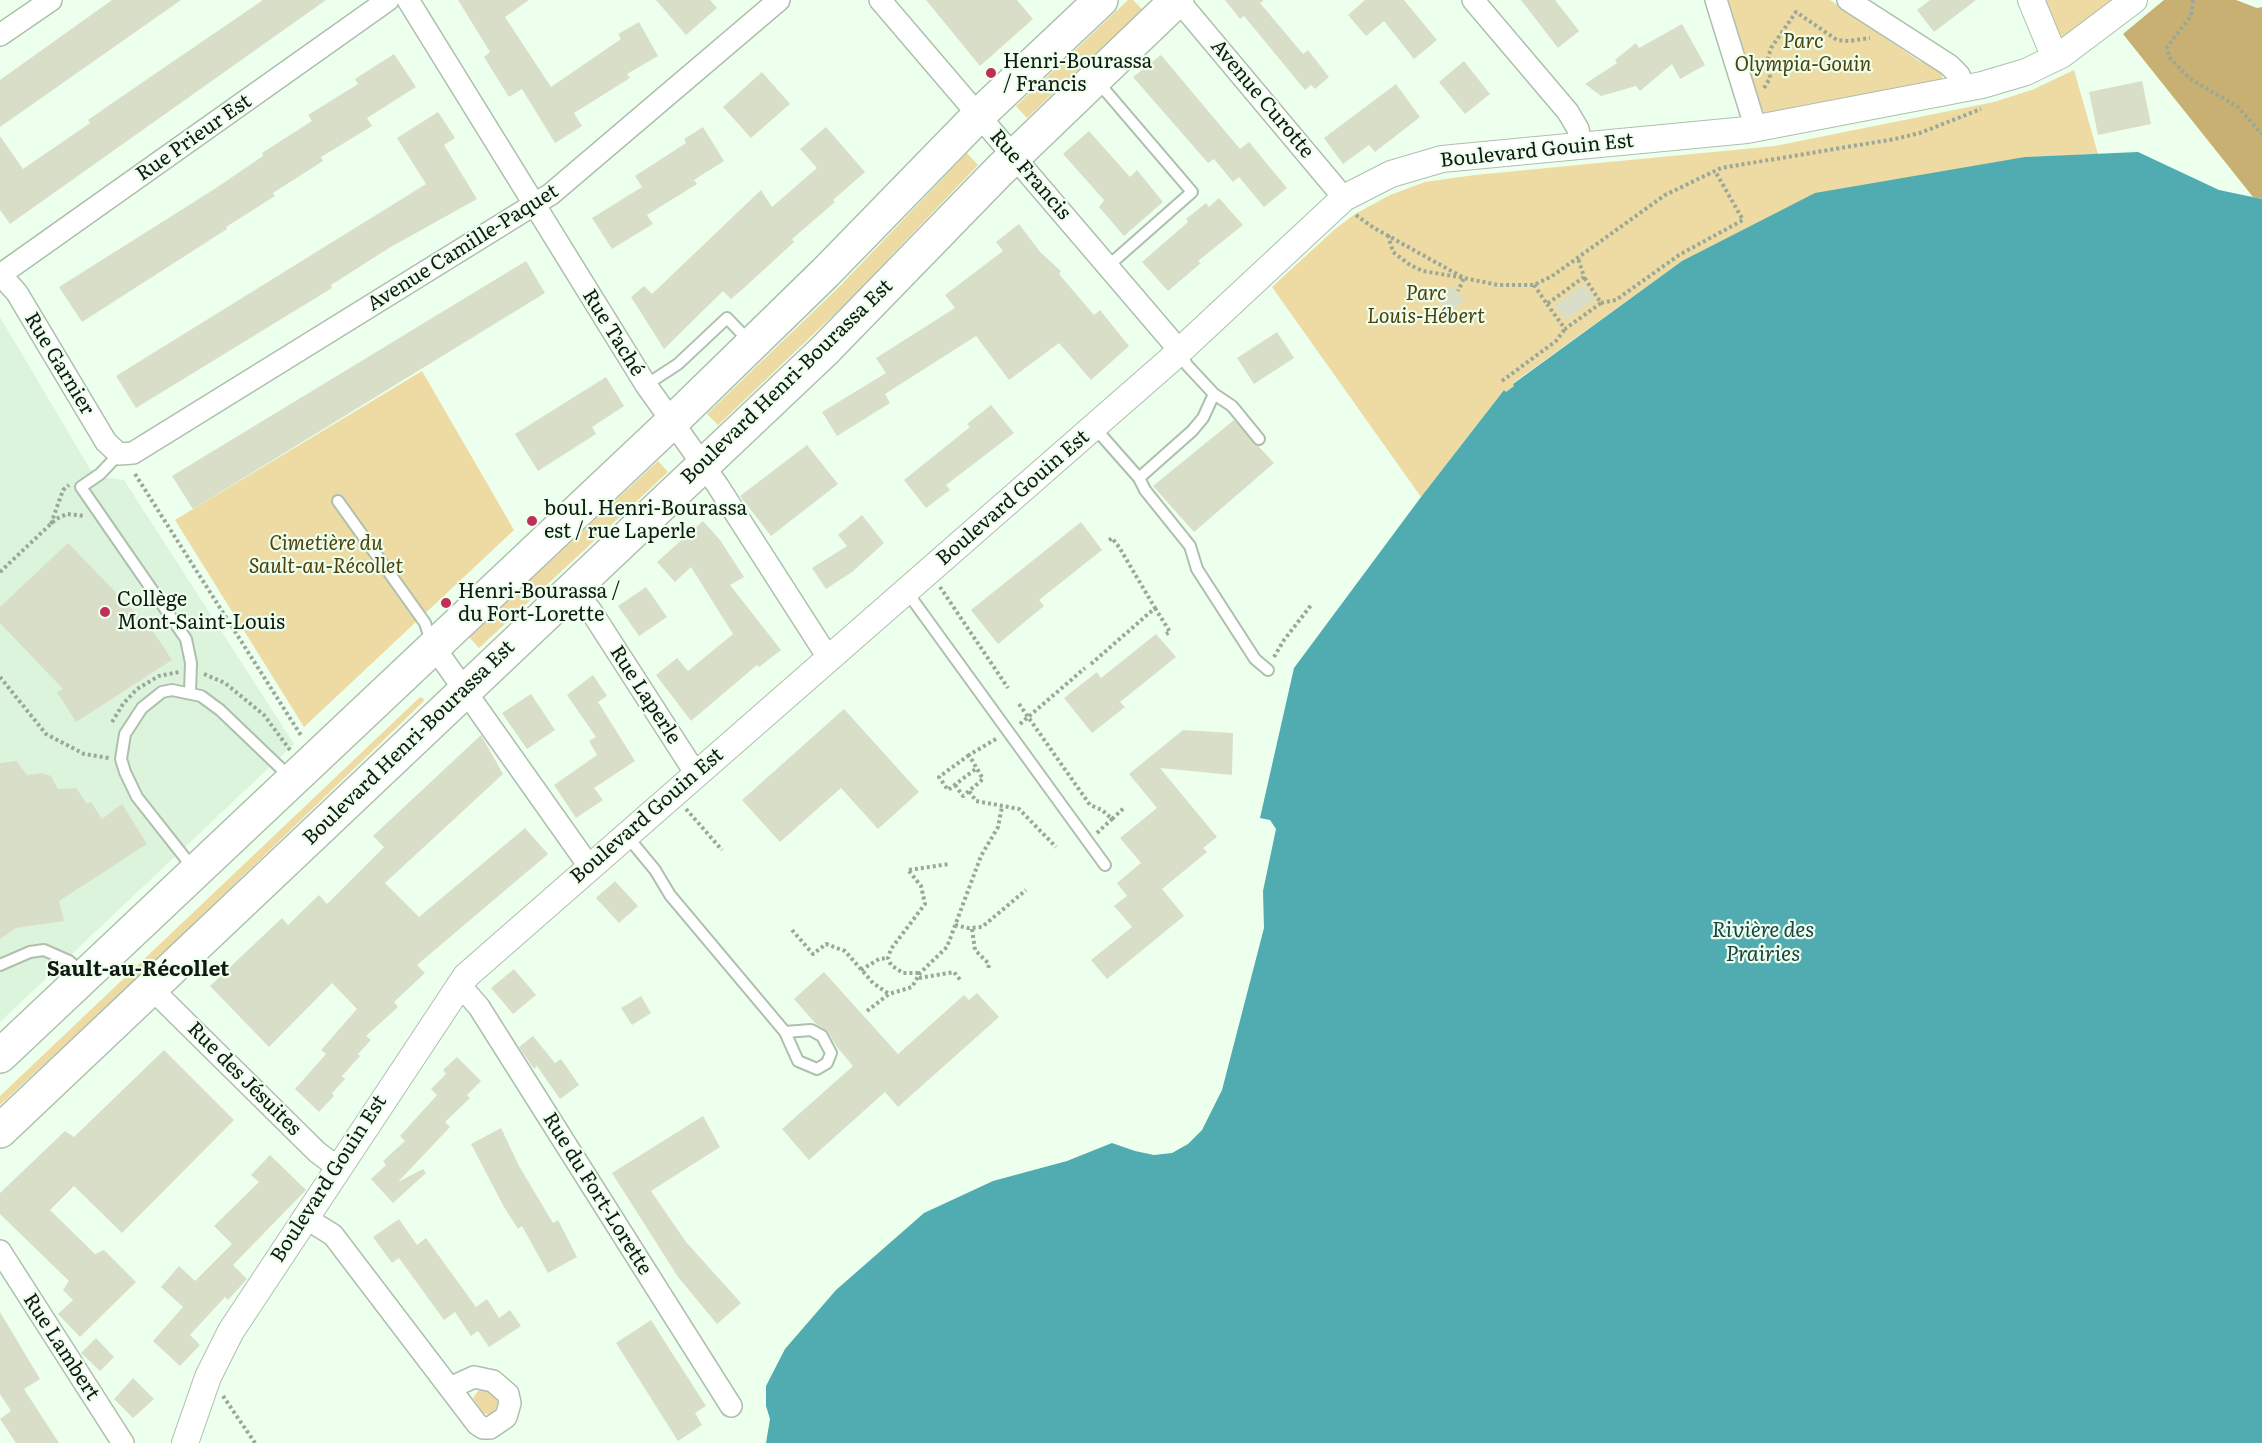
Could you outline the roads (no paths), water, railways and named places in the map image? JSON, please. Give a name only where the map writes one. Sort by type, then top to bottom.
[{"type":"main road","points":[[0,1056],[672,422],[979,116],[1101,0]]},
{"type":"main road","name":"Boulevard Henri-Bourassa Est","points":[[0,1131],[862,313],[1014,156],[1177,0]]},
{"type":"street","points":[[0,35],[51,0]]},
{"type":"street","name":"Rue Prieur Est","points":[[0,274],[388,0]]},
{"type":"street","name":"Rue Taché","points":[[408,0],[533,206],[646,385],[703,464],[829,659]]},
{"type":"street","name":"Avenue Camille-Paquet","points":[[119,454],[136,451],[557,190],[779,0]]},
{"type":"street","name":"Rue Francis","points":[[880,0],[1180,351]]},
{"type":"street","name":"Avenue Curotte","points":[[1177,0],[1348,205]]},
{"type":"street","points":[[1473,0],[1568,112],[1578,129],[1581,145]]},
{"type":"street","points":[[1716,0],[1756,129]]},
{"type":"street","points":[[1848,0],[1949,65],[1961,79],[1964,88]]},
{"type":"street","points":[[2031,0],[2055,58]]},
{"type":"street","name":"Boulevard Gouin Est","points":[[185,1443],[198,1403],[222,1346],[304,1216],[459,984],[589,866],[907,592],[1348,205],[1391,174],[1442,159],[1756,129],[2006,78],[2055,58],[2077,45],[2134,0]]},
{"type":"street","name":"Rue Garnier","points":[[0,274],[17,293],[106,442],[119,454]]},
{"type":"street","name":"Rue Laperle","points":[[572,587],[591,611],[696,774]]},
{"type":"street","points":[[434,647],[589,866]]},
{"type":"street","name":"Rue du Fort-Lorette","points":[[459,984],[479,1007],[731,1406]]},
{"type":"street","name":"Rue des Jésuites","points":[[152,989],[317,1152],[337,1167]]},
{"type":"street","points":[[304,1216],[336,1239],[450,1388]]},
{"type":"street","name":"Rue Lambert","points":[[0,1251],[123,1443]]},
{"type":"lane","points":[[1095,79],[1192,192],[1108,266]]},
{"type":"lane","points":[[646,385],[678,364],[727,318],[752,344]]},
{"type":"lane","points":[[1180,351],[1187,365],[1214,394],[1232,405],[1259,438]]},
{"type":"lane","points":[[1139,478],[1192,431],[1203,418],[1214,394]]},
{"type":"lane","points":[[1094,427],[1139,478],[1145,490],[1190,546],[1197,569],[1254,659],[1268,670]]},
{"type":"lane","points":[[119,454],[100,474],[81,487],[186,639],[191,663],[190,692]]},
{"type":"lane","points":[[338,501],[425,623],[434,647]]},
{"type":"lane","points":[[907,592],[1105,865]]},
{"type":"lane","points":[[196,871],[137,797],[121,759],[125,734],[142,708],[162,692],[190,692],[201,696],[220,710],[293,780]]},
{"type":"lane","points":[[626,834],[655,870],[670,895],[785,1032],[798,1061],[817,1069],[827,1063],[831,1053],[822,1036],[811,1030],[785,1032]]},
{"type":"lane","points":[[0,965],[30,952],[44,950],[69,961],[86,976]]},
{"type":"water","name":"Rivière des Prairies","points":[[2138,152],[2219,190],[2262,199],[2262,1443],[766,1443],[770,1419],[766,1406],[766,1386],[785,1349],[836,1290],[924,1213],[993,1181],[1067,1161],[1112,1143],[1154,1155],[1172,1153],[1188,1144],[1202,1130],[1222,1090],[1264,928],[1263,891],[1276,829],[1270,820],[1260,818],[1294,668],[1504,390],[1506,392],[1514,386],[1513,384],[1682,261],[1815,193],[2025,157]]},
{"type":"place","name":"Henri-Bourassa / Francis","points":[[991,73]]},
{"type":"place","name":"boul. Henri-Bourassa est / rue Laperle","points":[[532,521]]},
{"type":"place","name":"Henri-Bourassa / du Fort-Lorette","points":[[446,603]]},
{"type":"place","name":"Collège Mont-Saint-Louis","points":[[105,612]]},
{"type":"district","name":"Sault-au-Récollet","points":[[138,970]]},
{"type":"park label","name":"Parc Olympia-Gouin","points":[[1803,54]]},
{"type":"park label","name":"Parc Louis-Hébert","points":[[1426,306]]},
{"type":"park label","name":"Cimetière du Sault-au-Récollet","points":[[326,556]]}]
